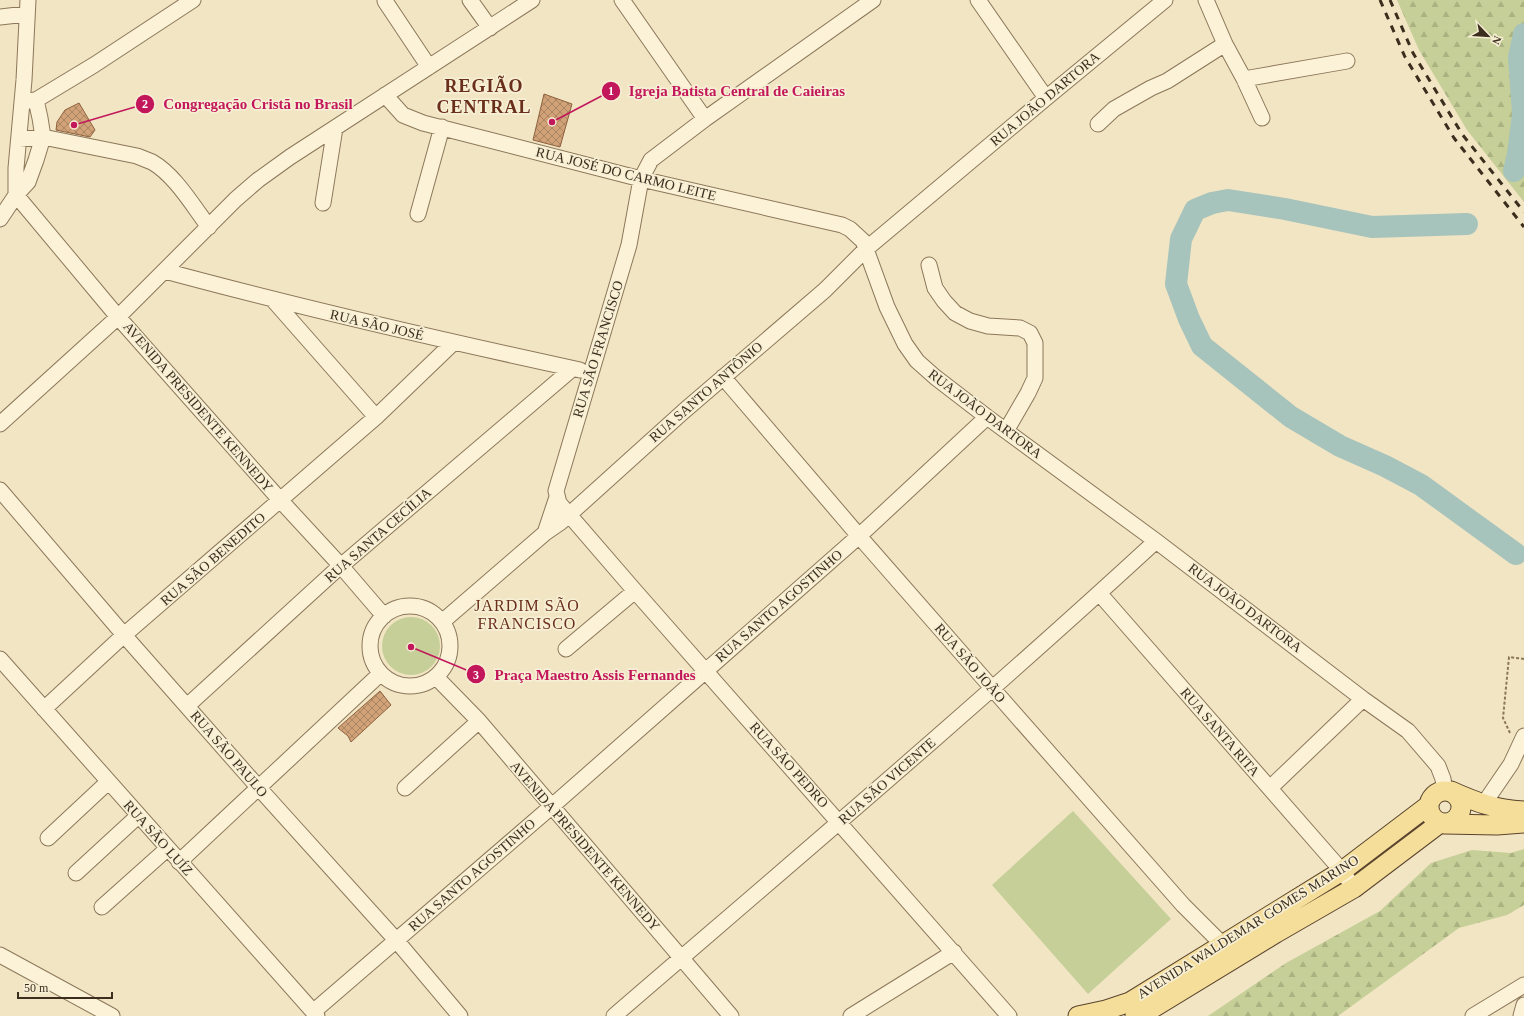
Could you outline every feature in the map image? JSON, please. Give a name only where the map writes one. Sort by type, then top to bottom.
[{"type":"main road","points":[[1442,824],[1454,822],[1462,810],[1461,801],[1458,797],[1447,791]]},
{"type":"main road","points":[[1524,811],[1483,805],[1447,791],[1434,795],[1429,805],[1431,816],[1442,824],[1497,825],[1524,823]]},
{"type":"main road","name":"AVENIDA WALDEMAR GOMES MARINO","points":[[1078,1016],[1106,1010],[1130,1002],[1342,871],[1429,805]]},
{"type":"main road","name":"AVENIDA WALDEMAR GOMES MARINO","points":[[1142,1014],[1354,888],[1442,824]]},
{"type":"street","points":[[16,195],[19,139],[29,101],[94,65],[193,0]]},
{"type":"street","points":[[470,0],[490,28]]},
{"type":"street","points":[[0,424],[118,317],[236,199],[258,180],[385,95],[532,0]]},
{"type":"street","points":[[622,0],[705,119]]},
{"type":"street","name":"RUA SÃO FRANCISCO","points":[[557,497],[556,491],[629,245],[641,179],[651,160],[705,119],[873,0]]},
{"type":"street","points":[[978,0],[1046,98]]},
{"type":"street","name":"RUA JOÃO DARTORA","points":[[1165,0],[866,249],[887,307],[905,344],[917,361],[935,377],[987,417],[1156,541],[1363,699],[1408,731],[1438,766],[1447,791]]},
{"type":"street","points":[[1206,0],[1225,44],[1244,79],[1262,118]]},
{"type":"street","points":[[385,1],[429,67]]},
{"type":"street","points":[[0,17],[27,7],[24,80],[29,101],[40,118],[43,137],[31,175],[0,219]]},
{"type":"street","points":[[1098,124],[1114,109],[1151,88],[1167,81],[1225,44]]},
{"type":"street","points":[[1244,79],[1347,60]]},
{"type":"street","name":"RUA JOSÉ DO CARMO LEITE","points":[[385,95],[403,115],[423,123],[641,179],[842,225],[857,234],[866,249]]},
{"type":"street","points":[[418,214],[442,127]]},
{"type":"street","points":[[323,202],[335,128]]},
{"type":"street","points":[[19,139],[43,137],[138,156],[151,162],[161,168],[173,180],[209,227]]},
{"type":"street","name":"AVENIDA PRESIDENTE KENNEDY","points":[[16,195],[118,317],[384,616]]},
{"type":"street","name":"RUA SANTO ANTÔNIO","points":[[442,622],[545,533],[560,522],[825,290],[866,249]]},
{"type":"street","points":[[928,265],[935,288],[955,313],[970,321],[988,326],[1020,328],[1030,333],[1035,342],[1035,378],[1006,431]]},
{"type":"street","name":"RUA SÃO JOSÉ","points":[[165,271],[274,301],[590,373]]},
{"type":"street","points":[[274,301],[376,416]]},
{"type":"street","name":"RUA SÃO BENEDITO","points":[[44,709],[124,635],[281,501],[376,416],[453,343]]},
{"type":"street","name":"RUA SANTA CECÍLIA","points":[[187,706],[341,566],[572,369]]},
{"type":"street","name":"RUA SÃO JOÃO","points":[[724,377],[859,536],[992,688],[1183,905],[1222,944],[1234,959]]},
{"type":"street","name":"RUA SANTO AGOSTINHO","points":[[315,1014],[396,940],[859,536],[987,417]]},
{"type":"street","name":"RUA SÃO PAULO","points":[[0,490],[124,635],[396,940],[460,1016]]},
{"type":"street","points":[[557,497],[559,503],[568,514]]},
{"type":"street","points":[[545,533],[557,497]]},
{"type":"street","name":"RUA SÃO PEDRO","points":[[568,514],[704,671],[840,822],[1009,1016]]},
{"type":"street","name":"RUA SÃO VICENTE","points":[[614,1016],[840,822],[1156,541]]},
{"type":"street","points":[[566,648],[635,592]]},
{"type":"street","name":"RUA SANTA RITA","points":[[1099,593],[1224,738],[1270,788],[1342,871],[1354,888]]},
{"type":"street","points":[[409,606],[422,607],[433,613],[442,622],[448,634],[450,646],[448,659],[436,677],[422,684],[411,686],[400,685],[389,681],[380,674],[373,663],[370,650],[371,636],[376,624],[384,616],[396,608],[409,606]]},
{"type":"street","name":"RUA SÃO LUÍZ","points":[[0,659],[315,1014]]},
{"type":"street","points":[[179,862],[380,674]]},
{"type":"street","name":"AVENIDA PRESIDENTE KENNEDY","points":[[436,677],[478,721],[731,1016]]},
{"type":"street","points":[[1270,788],[1363,699]]},
{"type":"street","points":[[405,788],[478,721]]},
{"type":"street","points":[[1483,805],[1511,764],[1518,737]]},
{"type":"street","points":[[48,838],[108,782]]},
{"type":"street","points":[[76,873],[138,816]]},
{"type":"street","points":[[102,907],[167,849]]},
{"type":"street","points":[[850,1016],[954,952]]},
{"type":"street","points":[[0,955],[112,1016]]},
{"type":"street","points":[[1473,1016],[1524,985]]},
{"type":"street","points":[[1521,1016],[1524,1005]]},
{"type":"path","points":[[1518,737],[1503,718],[1509,657],[1524,659]]},
{"type":"green space","points":[[1397,0],[1524,0],[1524,202],[1467,130],[1419,50]]},
{"type":"green space","points":[[411,617],[427,622],[435,630],[440,646],[435,662],[427,670],[411,675],[395,670],[387,662],[382,646],[387,630],[395,622]]},
{"type":"green space","points":[[1073,811],[1171,919],[1088,994],[992,885]]},
{"type":"green space","points":[[1524,849],[1524,905],[1507,915],[1459,928],[1338,1016],[1208,1016],[1286,963],[1380,911],[1431,863],[1472,850],[1511,853]]},
{"type":"building","points":[[544,94],[572,104],[560,147],[533,140]]},
{"type":"building","points":[[79,103],[95,130],[90,137],[56,130],[57,122],[65,110]]},
{"type":"building","points":[[380,691],[391,705],[351,742],[348,736],[338,728]]},
{"type":"waterway","points":[[1514,171],[1518,154],[1523,114],[1519,57],[1524,34]]},
{"type":"waterway","points":[[1467,224],[1372,227],[1285,209],[1228,200],[1212,203],[1195,210],[1181,239],[1176,284],[1189,319],[1202,346],[1291,417],[1340,446],[1385,466],[1421,485],[1516,554]]},
{"type":"railway","points":[[1380,0],[1405,57],[1454,138],[1524,227]]},
{"type":"railway","points":[[1390,0],[1413,53],[1462,134],[1524,212]]},
{"type":"place","name":"Igreja Batista Central de Caieiras","points":[[552,122]]},
{"type":"place","name":"Congregação Cristã no Brasil","points":[[74,125]]},
{"type":"place","name":"Praça Maestro Assis Fernandes","points":[[411,647]]},
{"type":"district","name":"REGIÃO CENTRAL","points":[[484,96]]},
{"type":"district","name":"JARDIM SÃO FRANCISCO","points":[[527,614]]}]
